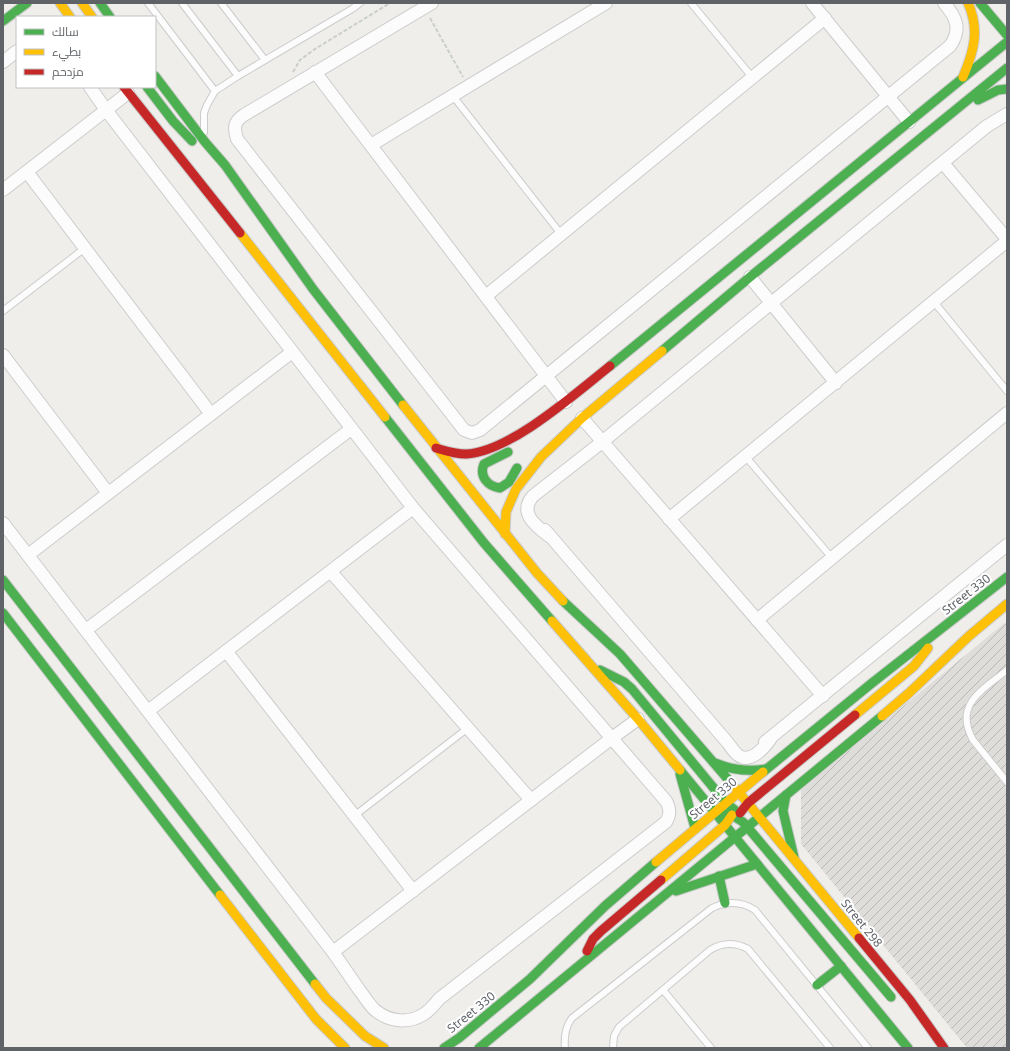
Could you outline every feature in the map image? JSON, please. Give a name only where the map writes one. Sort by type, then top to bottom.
[{"type":"street","points":[[5,26],[27,3]]},
{"type":"street","points":[[60,3],[69,16]]},
{"type":"street","points":[[82,3],[91,16]]},
{"type":"street","points":[[100,3],[109,16]]},
{"type":"street","points":[[371,144],[606,3]]},
{"type":"street","points":[[812,3],[909,122]]},
{"type":"street","points":[[428,5],[240,118],[234,126],[234,131],[237,139],[464,430],[472,433],[480,430],[547,376],[950,46],[956,32],[956,22],[952,12],[944,3]]},
{"type":"street","points":[[961,80],[972,55],[976,39],[975,22],[968,3]]},
{"type":"street","points":[[980,3],[1007,36]]},
{"type":"street","points":[[486,296],[825,18]]},
{"type":"street","points":[[436,448],[443,452],[460,455],[486,449],[520,433],[562,405],[1007,42]]},
{"type":"street","points":[[3,62],[16,52]]},
{"type":"street","points":[[505,534],[506,512],[516,489],[541,457],[582,418],[750,277],[1007,68]]},
{"type":"street","points":[[316,72],[547,376],[562,405]]},
{"type":"street","points":[[156,77],[205,142],[225,165]]},
{"type":"street","points":[[3,523],[333,952],[372,1007],[376,1012],[388,1018],[394,1020],[407,1020],[426,1013],[440,998],[666,822],[670,813],[666,801],[414,508],[292,352],[91,88]]},
{"type":"street","points":[[148,88],[185,135],[200,148],[225,165]]},
{"type":"street","points":[[948,117],[984,96],[998,90],[1007,89]]},
{"type":"street","points":[[3,190],[106,110],[126,90],[484,543],[638,720],[908,1048]]},
{"type":"street","points":[[987,126],[998,113],[1007,107]]},
{"type":"street","points":[[1007,114],[987,126],[548,485],[538,498],[535,506],[538,519],[550,536],[737,754],[740,757],[748,758],[763,749],[771,738],[1007,544]]},
{"type":"street","points":[[669,519],[836,383],[1007,240],[943,163]]},
{"type":"street","name":"Street 298","points":[[225,165],[313,289],[436,448],[505,534],[551,588],[620,654],[715,763],[910,1000],[943,1048]]},
{"type":"street","points":[[27,172],[211,414]]},
{"type":"street","points":[[750,277],[836,383]]},
{"type":"street","points":[[28,555],[292,352]]},
{"type":"street","points":[[3,355],[108,493]]},
{"type":"street","points":[[521,463],[509,482],[503,486],[497,488],[492,486],[484,478],[482,471],[484,464],[518,446],[552,418],[562,405]]},
{"type":"street","points":[[757,620],[1007,413]]},
{"type":"street","points":[[582,418],[823,696]]},
{"type":"street","points":[[532,454],[566,426],[582,418]]},
{"type":"street","points":[[86,630],[352,429]]},
{"type":"street","points":[[148,711],[414,508]]},
{"type":"street","points":[[331,572],[531,800]]},
{"type":"street","name":"Street 330","points":[[444,1048],[459,1038],[530,979],[605,906],[766,768],[1007,577]]},
{"type":"street","points":[[3,580],[326,998],[365,1036],[384,1048]]},
{"type":"street","points":[[479,1048],[758,816],[786,795],[909,693],[969,636],[1007,604]]},
{"type":"street","points":[[3,613],[316,1019],[345,1048]]},
{"type":"street","points":[[582,963],[590,944],[601,931],[725,825],[748,803],[914,666],[938,632]]},
{"type":"street","points":[[226,651],[413,891]]},
{"type":"street","points":[[594,668],[614,676],[632,689],[726,803],[894,1001]]},
{"type":"street","points":[[333,952],[612,738],[638,720]]},
{"type":"street","points":[[715,763],[740,771],[766,768]]},
{"type":"street","points":[[678,768],[695,828]]},
{"type":"street","points":[[734,836],[739,792]]},
{"type":"street","points":[[786,795],[783,811],[794,860]]},
{"type":"street","points":[[715,813],[723,812],[758,816]]},
{"type":"street","points":[[666,894],[757,864]]},
{"type":"street","points":[[720,876],[725,903]]},
{"type":"street","points":[[817,985],[841,966]]},
{"type":"street","points":[[916,1026],[943,1048]]},
{"type":"lane","points":[[148,3],[215,91]]},
{"type":"lane","points":[[182,3],[238,76]]},
{"type":"lane","points":[[221,3],[265,60]]},
{"type":"lane","points":[[205,142],[203,121],[204,113],[215,91],[360,3]]},
{"type":"lane","points":[[691,3],[752,77]]},
{"type":"lane","points":[[453,96],[561,234]]},
{"type":"lane","points":[[3,311],[85,248]]},
{"type":"lane","points":[[934,302],[1007,391]]},
{"type":"lane","points":[[746,457],[832,558]]},
{"type":"lane","points":[[1007,670],[972,699],[966,719],[969,733],[973,740],[1007,782]]},
{"type":"lane","points":[[354,816],[468,728]]},
{"type":"lane","points":[[566,1048],[564,1036],[572,1018],[712,908],[725,903],[738,903],[755,910],[868,1048]]},
{"type":"lane","points":[[613,1048],[614,1036],[620,1027],[710,950],[716,946],[730,943],[743,946],[748,949],[830,1048]]},
{"type":"lane","points":[[663,990],[711,1048]]},
{"type":"path","points":[[299,82],[294,72],[300,60],[390,3]]},
{"type":"path","points":[[428,5],[468,86]]},
{"type":"shaded area","points":[[1007,621],[1007,1048],[967,1048],[801,844],[801,790]]},
{"type":"traffic: fast","points":[[3,21],[27,3]]},
{"type":"traffic: fast","points":[[100,3],[109,16]]},
{"type":"traffic: fast","points":[[980,3],[1007,35]]},
{"type":"traffic: fast","points":[[610,366],[1007,42]]},
{"type":"traffic: fast","points":[[662,351],[750,277],[1007,68]]},
{"type":"traffic: fast","points":[[156,77],[205,142],[225,165],[313,289],[403,405]]},
{"type":"traffic: fast","points":[[148,88],[173,121],[192,141]]},
{"type":"traffic: fast","points":[[978,100],[998,90],[1007,89]]},
{"type":"traffic: fast","points":[[385,417],[484,543],[552,621]]},
{"type":"traffic: fast","points":[[508,452],[484,464],[483,476],[485,480],[491,485],[500,488],[509,482],[517,468]]},
{"type":"traffic: fast","points":[[763,772],[872,683],[1007,577]]},
{"type":"traffic: fast","points":[[3,580],[315,984]]},
{"type":"traffic: fast","points":[[563,601],[620,654],[732,784]]},
{"type":"traffic: fast","points":[[3,613],[220,895]]},
{"type":"traffic: fast","points":[[600,670],[624,682],[632,689],[726,803],[735,810]]},
{"type":"traffic: fast","points":[[479,1048],[882,716]]},
{"type":"traffic: fast","points":[[715,763],[740,770],[766,769]]},
{"type":"traffic: fast","points":[[680,770],[908,1048]]},
{"type":"traffic: fast","points":[[680,774],[695,828]]},
{"type":"traffic: fast","points":[[786,795],[783,811],[794,857]]},
{"type":"traffic: fast","points":[[715,813],[730,814],[743,822],[891,997]]},
{"type":"traffic: fast","points":[[444,1048],[459,1038],[530,979],[605,906],[656,862]]},
{"type":"traffic: fast","points":[[676,891],[757,864]]},
{"type":"traffic: fast","points":[[719,876],[725,903]]},
{"type":"traffic: fast","points":[[817,985],[841,966]]},
{"type":"traffic: slow","points":[[60,3],[69,16]]},
{"type":"traffic: slow","points":[[82,3],[91,16]]},
{"type":"traffic: slow","points":[[963,77],[973,49],[975,31],[972,13],[968,3]]},
{"type":"traffic: slow","points":[[240,233],[385,417]]},
{"type":"traffic: slow","points":[[505,534],[506,512],[516,489],[541,457],[582,418],[662,351]]},
{"type":"traffic: slow","points":[[403,405],[537,573],[563,601]]},
{"type":"traffic: slow","points":[[882,716],[909,693],[969,636],[1007,604]]},
{"type":"traffic: slow","points":[[552,621],[638,719],[680,770]]},
{"type":"traffic: slow","points":[[855,715],[914,666],[928,648]]},
{"type":"traffic: slow","points":[[656,862],[763,772]]},
{"type":"traffic: slow","points":[[732,784],[859,938]]},
{"type":"traffic: slow","points":[[661,880],[725,825],[732,815]]},
{"type":"traffic: slow","points":[[220,895],[316,1019],[345,1048]]},
{"type":"traffic: slow","points":[[315,984],[326,998],[365,1036],[384,1048]]},
{"type":"traffic: jam","points":[[125,88],[240,233]]},
{"type":"traffic: jam","points":[[436,448],[454,453],[466,454],[483,451],[502,443],[542,419],[610,366]]},
{"type":"traffic: jam","points":[[740,813],[748,803],[855,715]]},
{"type":"traffic: jam","points":[[587,951],[593,939],[601,931],[661,880]]},
{"type":"traffic: jam","points":[[859,938],[910,1000],[944,1048]]}]
